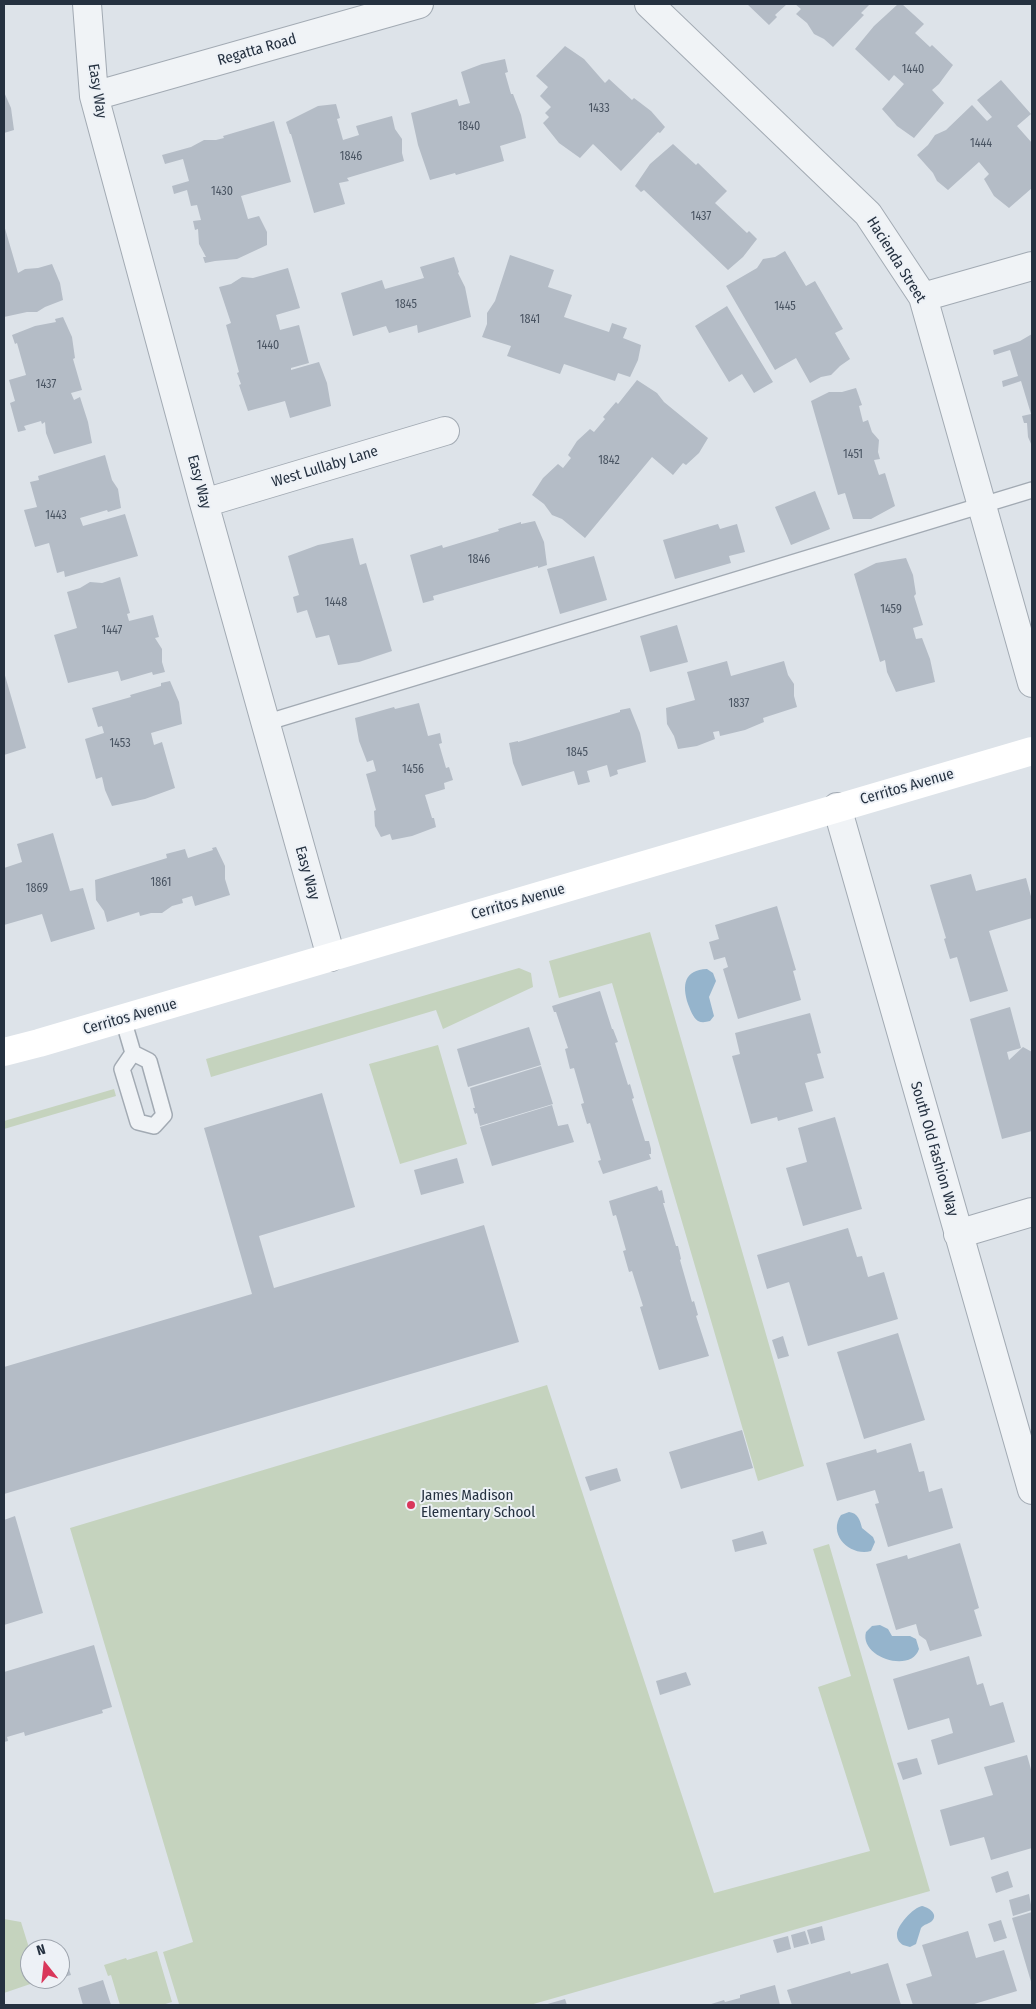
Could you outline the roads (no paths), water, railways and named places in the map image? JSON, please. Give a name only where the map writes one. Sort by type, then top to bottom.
[{"type":"street","name":"Easy Way","points":[[87,4],[94,96],[204,503],[331,957]]},
{"type":"street","name":"Regatta Road","points":[[94,96],[419,4]]},
{"type":"street","name":"Hacienda Street","points":[[649,4],[868,214],[923,297],[1032,683]]},
{"type":"street","points":[[923,297],[1032,266]]},
{"type":"street","name":"West Lullaby Lane","points":[[204,503],[445,431]]},
{"type":"street","name":"Cerritos Avenue","points":[[4,1052],[123,1019],[1032,751]]},
{"type":"street","name":"South Old Fashion Way","points":[[837,807],[1032,1490]]},
{"type":"street","points":[[958,1234],[1032,1212]]},
{"type":"lane","points":[[265,723],[1032,490]]},
{"type":"lane","points":[[123,1019],[133,1053],[149,1061],[164,1115],[155,1131],[138,1122],[122,1069],[133,1053]]},
{"type":"water","points":[[707,969],[713,973],[716,981],[709,997],[714,1016],[710,1021],[699,1022],[693,1016],[688,1004],[685,985],[693,972]]},
{"type":"water","points":[[849,1512],[857,1515],[862,1528],[873,1537],[875,1542],[871,1551],[863,1552],[849,1548],[839,1537],[837,1523],[841,1515]]},
{"type":"water","points":[[880,1625],[888,1629],[892,1636],[910,1636],[916,1639],[919,1649],[914,1656],[906,1660],[897,1661],[878,1655],[870,1649],[866,1641],[866,1632],[872,1626]]},
{"type":"water","points":[[922,1906],[932,1911],[934,1918],[921,1928],[916,1944],[910,1947],[903,1945],[897,1937],[897,1931],[910,1913]]},
{"type":"place","name":"James Madison Elementary School","points":[[411,1505]]}]
